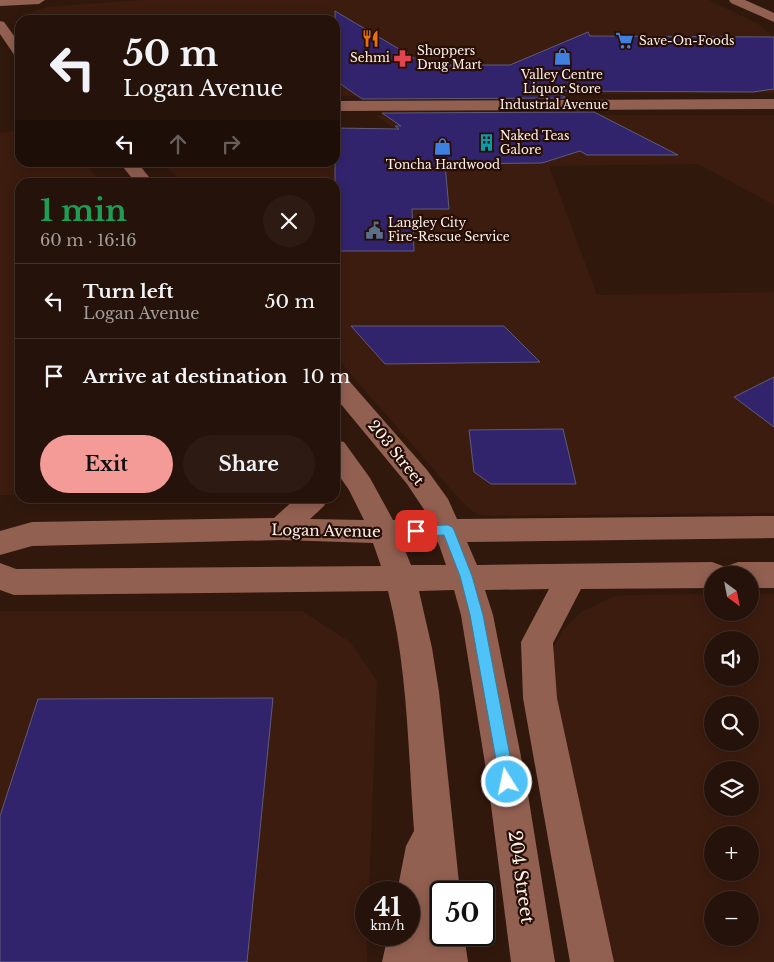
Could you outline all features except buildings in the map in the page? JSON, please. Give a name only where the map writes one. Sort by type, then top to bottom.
[{"type":"main road","points":[[0,2],[17,5],[38,0]]},
{"type":"main road","points":[[735,0],[774,18]]},
{"type":"main road","points":[[0,25],[15,46]]},
{"type":"main road","name":"Industrial Avenue","points":[[340,106],[774,104]]},
{"type":"main road","points":[[131,167],[141,178]]},
{"type":"main road","name":"203 Street","points":[[340,387],[417,477],[438,507],[448,530]]},
{"type":"main road","points":[[340,464],[372,504],[385,532],[400,579],[413,635],[422,689],[438,881]]},
{"type":"main road","points":[[282,529],[309,503]]},
{"type":"main road","name":"Logan Avenue","points":[[0,543],[32,534],[282,529],[385,532],[774,527]]},
{"type":"main road","name":"204 Street","points":[[448,530],[466,576],[476,615],[507,782],[532,962]]},
{"type":"main road","points":[[0,576],[14,582],[704,575]]},
{"type":"main road","points":[[759,575],[774,575]]},
{"type":"main road","points":[[572,577],[537,642],[540,698],[592,962]]},
{"type":"main road","points":[[404,962],[432,815]]},
{"type":"main road","points":[[444,946],[446,962]]},
{"type":"shaded area","points":[[141,0],[709,0],[758,24],[774,37],[774,93],[340,96],[340,15],[29,15],[34,11],[47,7]]},
{"type":"shaded area","points":[[375,115],[774,115],[774,205],[698,164],[549,166],[597,295],[774,292],[774,513],[491,516],[480,515],[472,511],[340,362],[340,178],[177,178],[168,168],[449,166]]},
{"type":"shaded area","points":[[15,131],[15,167],[89,167],[97,178],[15,178],[15,495],[0,495],[0,133]]},
{"type":"shaded area","points":[[704,594],[704,621],[759,621],[759,594],[774,594],[774,962],[603,962],[550,664],[554,647],[563,630],[581,612],[612,597],[627,595]]},
{"type":"shaded area","points":[[0,611],[302,611],[350,642],[377,681],[369,881],[355,881],[355,946],[367,946],[367,962],[0,962]]},
{"type":"place","name":"Sehmi","points":[[370,39]]},
{"type":"place","name":"Save-On-Foods","points":[[625,41]]},
{"type":"place","name":"Valley Centre Liquor Store","points":[[562,56]]},
{"type":"place","name":"Shoppers Drug Mart","points":[[403,58]]},
{"type":"place","name":"Naked Teas Galore","points":[[486,143]]},
{"type":"place","name":"Toncha Hardwood","points":[[443,146]]},
{"type":"place","name":"Langley City Fire-Rescue Service","points":[[374,230]]},
{"type":"route","points":[[416,531],[448,530],[466,576],[476,615],[507,782]]}]
